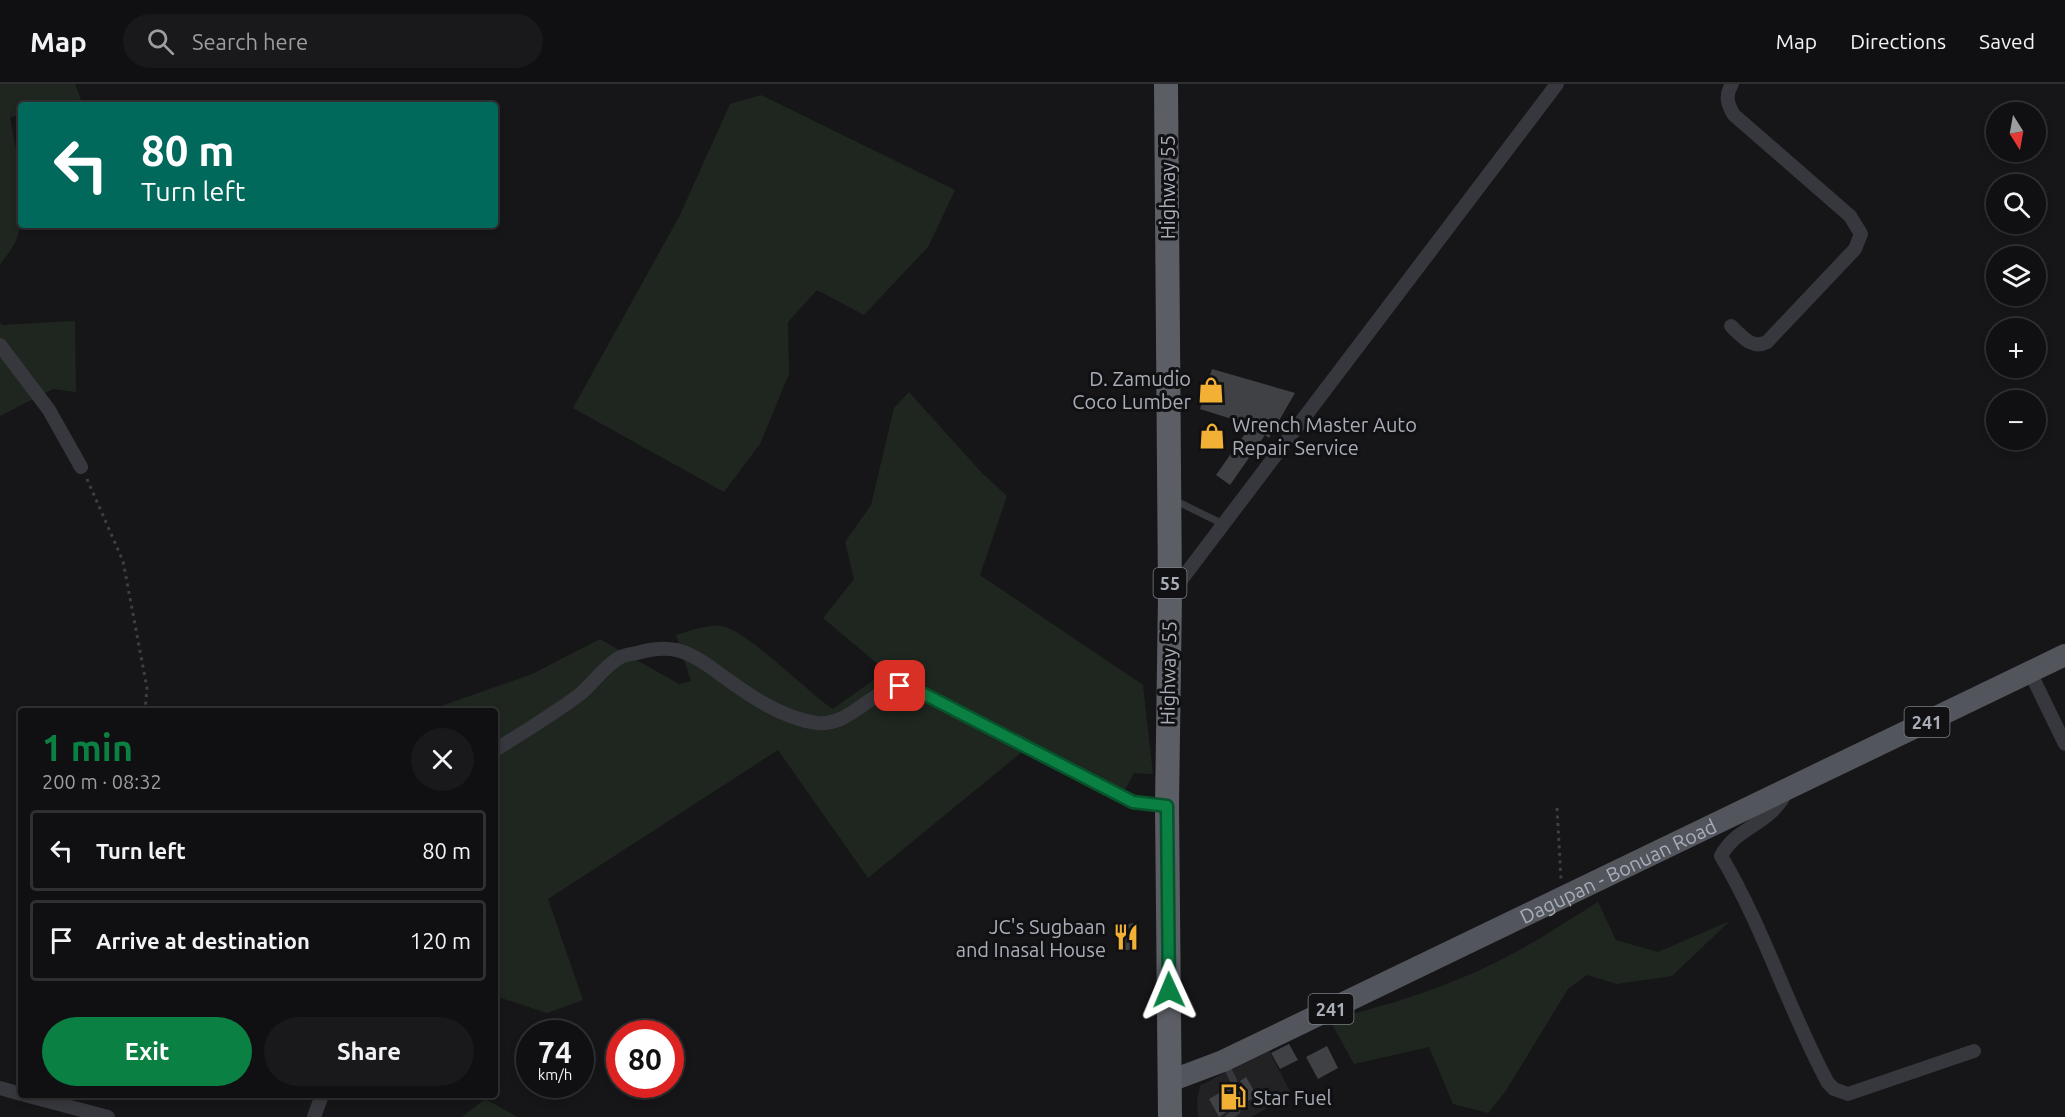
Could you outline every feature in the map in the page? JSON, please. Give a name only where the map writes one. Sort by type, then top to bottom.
[{"type":"highway","name":"Highway 55","points":[[1166,84],[1170,595],[1158,805],[1170,1117]]},
{"type":"main road","name":"Dagupan - Bonuan Road","points":[[1170,1081],[1223,1061],[2065,655]]},
{"type":"street","points":[[1170,595],[1557,84]]},
{"type":"street","points":[[1731,326],[1753,345],[1767,342],[1855,249],[1861,234],[1850,216],[1734,115],[1728,106],[1727,97],[1732,84]]},
{"type":"street","points":[[0,345],[49,410],[81,467]]},
{"type":"street","points":[[498,748],[582,693],[619,658],[666,647],[683,651],[711,667],[733,685],[777,710],[818,723],[844,718],[890,688],[900,686],[912,688],[1133,802],[1158,805]]},
{"type":"street","points":[[2030,672],[2065,744]]},
{"type":"street","points":[[1788,788],[1780,805],[1771,815],[1727,844],[1721,856],[1745,896],[1785,995],[1828,1083],[1834,1089],[1848,1094],[1974,1051]]},
{"type":"street","points":[[0,1088],[18,1093]]},
{"type":"street","points":[[38,1098],[108,1117]]},
{"type":"street","points":[[314,1117],[321,1098]]},
{"type":"lane","points":[[1169,497],[1223,524]]},
{"type":"lane","points":[[1223,1061],[1238,1090],[1237,1111],[1230,1117]]},
{"type":"path","points":[[81,467],[123,561],[147,688],[145,708]]},
{"type":"path","points":[[1556,899],[1557,808]]},
{"type":"shaded area","points":[[0,84],[75,84],[82,102],[18,102],[18,116],[10,117],[18,161],[18,228],[20,228],[12,248],[0,265]]},
{"type":"shaded area","points":[[761,95],[955,190],[928,247],[864,315],[817,290],[788,322],[789,374],[760,444],[724,492],[573,408],[680,215],[730,104]]},
{"type":"shaded area","points":[[75,321],[76,392],[53,389],[0,416],[0,323],[2,325]]},
{"type":"shaded area","points":[[909,392],[981,472],[1007,496],[980,575],[1143,685],[1153,774],[1134,773],[1118,803],[1022,752],[868,878],[778,750],[548,899],[583,1000],[547,1013],[498,997],[498,708],[436,708],[532,674],[600,639],[679,684],[691,681],[676,635],[699,628],[722,626],[747,639],[833,709],[886,671],[823,618],[854,579],[845,542],[871,505],[894,408]]},
{"type":"shaded area","points":[[1598,902],[1616,940],[1658,952],[1730,921],[1672,976],[1617,984],[1587,975],[1568,989],[1505,1092],[1488,1113],[1453,1104],[1429,1047],[1354,1064],[1329,1019],[1429,991],[1478,971],[1533,943]]},
{"type":"shaded area","points":[[1268,1049],[1292,1095],[1251,1117],[1198,1117],[1197,1099],[1200,1086]]},
{"type":"shaded area","points":[[485,1099],[518,1117],[462,1117]]},
{"type":"building","points":[[1212,369],[1295,393],[1269,438],[1265,435],[1230,485],[1216,475],[1251,425],[1200,409]]},
{"type":"building","points":[[1134,923],[1137,949],[1118,951],[1114,926]]},
{"type":"building","points":[[1289,1044],[1298,1060],[1280,1069],[1271,1053]]},
{"type":"building","points":[[1327,1046],[1338,1068],[1318,1079],[1306,1057]]},
{"type":"building","points":[[1246,1077],[1257,1096],[1243,1104],[1244,1090],[1240,1081]]},
{"type":"building","points":[[1230,1087],[1232,1108],[1219,1117],[1209,1099]]},
{"type":"place","name":"D. Zamudio Coco Lumber","points":[[1211,390]]},
{"type":"place","name":"Wrench Master Auto Repair Service","points":[[1212,436]]},
{"type":"place","name":"JC's Sugbaan and Inasal House","points":[[1126,937]]},
{"type":"place","name":"Star Fuel","points":[[1233,1097]]},
{"type":"route","points":[[900,686],[912,688],[1133,802],[1167,806],[1169,990]]}]
